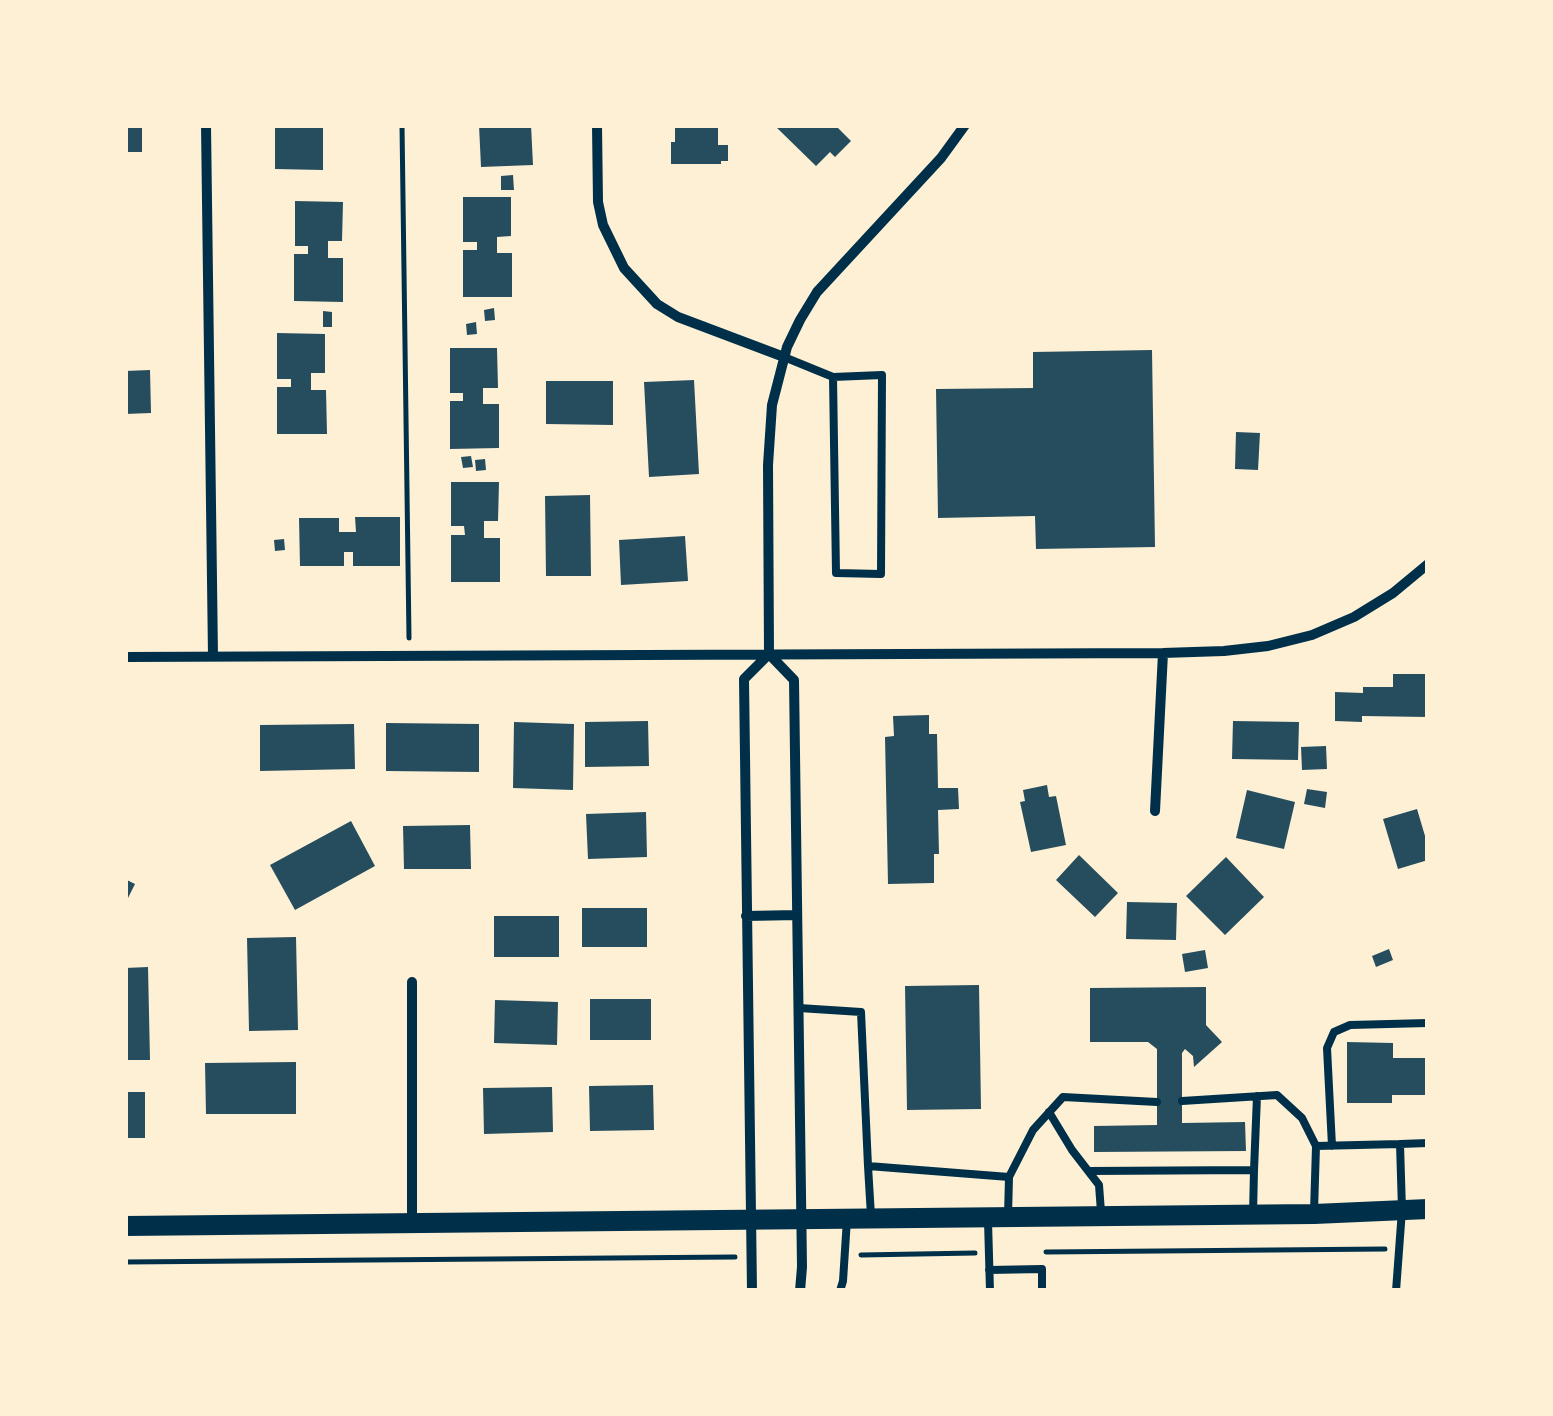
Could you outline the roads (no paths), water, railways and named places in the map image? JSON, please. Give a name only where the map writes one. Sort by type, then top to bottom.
[{"type":"main road","points":[[125,1226],[1314,1214],[1428,1209]]},
{"type":"street","points":[[206,125],[213,656]]},
{"type":"street","points":[[598,125],[598,202],[602,225],[632,277],[657,304],[678,317],[784,356]]},
{"type":"street","points":[[752,1291],[744,678],[768,654],[772,404],[784,356],[817,292],[941,158],[965,125]]},
{"type":"street","points":[[125,656],[1224,651],[1268,646],[1354,617],[1393,593],[1428,564]]},
{"type":"street","points":[[1155,811],[1163,653]]},
{"type":"street","points":[[768,654],[794,680],[800,1291]]},
{"type":"street","points":[[746,916],[797,915]]},
{"type":"street","points":[[412,982],[412,1223]]},
{"type":"lane","points":[[784,356],[833,377],[882,376],[881,574],[836,573],[833,377]]},
{"type":"lane","points":[[798,1008],[861,1012],[872,1219]]},
{"type":"lane","points":[[1332,1146],[1327,1048],[1334,1032],[1350,1025],[1428,1023]]},
{"type":"lane","points":[[1253,1214],[1257,1096]]},
{"type":"lane","points":[[1182,1101],[1277,1096],[1302,1118],[1316,1146],[1314,1214]]},
{"type":"lane","points":[[990,1291],[989,1252],[998,1217],[1009,1178],[1033,1130],[1063,1097],[1157,1102]]},
{"type":"lane","points":[[1049,1112],[1099,1185],[1101,1216]]},
{"type":"lane","points":[[1396,1291],[1402,1210],[1400,1144]]},
{"type":"lane","points":[[1316,1146],[1428,1144]]},
{"type":"lane","points":[[868,1166],[1009,1178]]},
{"type":"lane","points":[[1089,1172],[1254,1170]]},
{"type":"lane","points":[[840,1291],[847,1219]]},
{"type":"lane","points":[[990,1270],[1042,1269],[1042,1291]]}]
